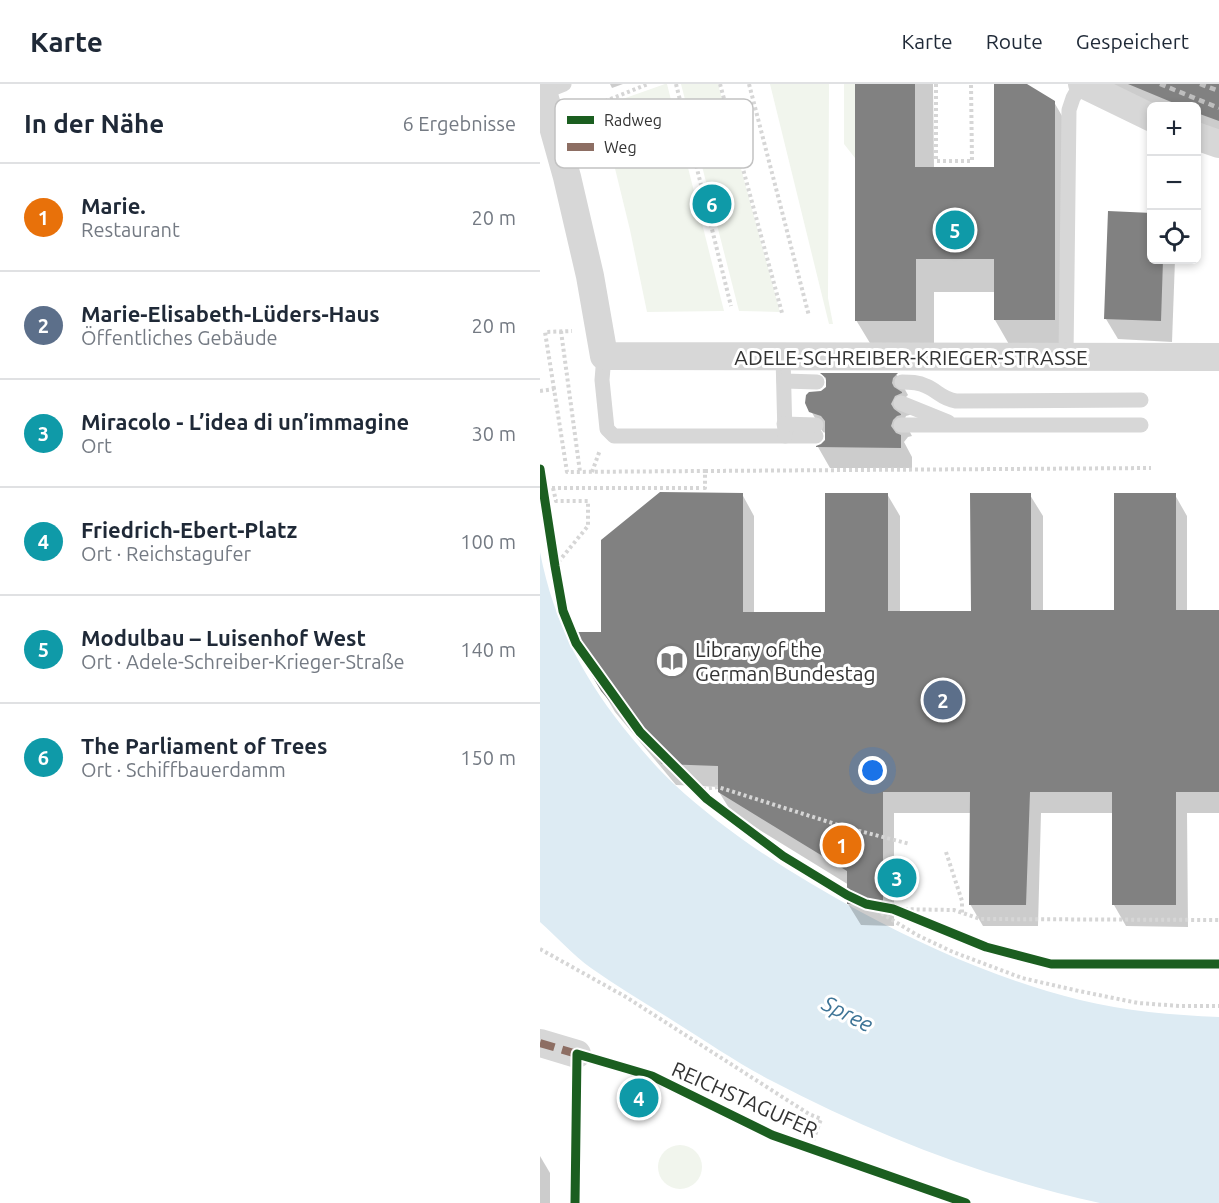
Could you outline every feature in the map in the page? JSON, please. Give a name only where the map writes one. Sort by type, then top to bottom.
[{"type":"street","points":[[1081,84],[1147,116]]},
{"type":"street","points":[[549,87],[555,117]]},
{"type":"street","points":[[1201,137],[1219,144]]},
{"type":"street","points":[[565,168],[588,265],[602,344]]},
{"type":"street","name":"ADELE-SCHREIBER-KRIEGER-STRASSE","points":[[602,344],[784,369],[1066,357],[1219,357]]},
{"type":"street","points":[[540,1043],[577,1054]]},
{"type":"lane","points":[[1066,357],[1069,110],[1081,84]]},
{"type":"lane","points":[[602,344],[602,380],[607,429],[614,436],[816,430]]},
{"type":"lane","points":[[784,430],[784,369],[817,381]]},
{"type":"lane","points":[[902,382],[916,382],[927,386],[943,397],[956,401],[1141,400]]},
{"type":"lane","points":[[901,403],[957,425]]},
{"type":"lane","points":[[901,431],[957,425],[1141,424]]},
{"type":"path","points":[[610,99],[648,84]]},
{"type":"path","points":[[676,84],[680,99]]},
{"type":"path","points":[[720,84],[724,99]]},
{"type":"path","points":[[749,84],[753,99]]},
{"type":"path","points":[[936,84],[936,161],[972,161],[972,84]]},
{"type":"path","points":[[753,99],[809,316]]},
{"type":"path","points":[[697,168],[732,306]]},
{"type":"path","points":[[743,168],[782,313]]},
{"type":"path","points":[[602,344],[561,331],[545,332],[567,472],[1151,468]]},
{"type":"path","points":[[561,331],[580,472]]},
{"type":"path","points":[[540,391],[554,389]]},
{"type":"path","points":[[540,469],[563,611],[571,632]]},
{"type":"path","points":[[540,488],[705,488],[705,471]]},
{"type":"path","points":[[553,488],[556,501],[588,501],[588,526],[555,566]]},
{"type":"path","points":[[673,765],[707,800],[783,856],[847,895]]},
{"type":"path","points":[[697,790],[718,787],[848,828],[910,844]]},
{"type":"path","points":[[946,852],[962,901],[962,913]]},
{"type":"path","points":[[1219,920],[980,919],[954,910],[893,909],[866,904],[917,935],[952,952],[1022,978],[1138,1003],[1219,1006]]},
{"type":"path","points":[[893,909],[986,947],[1051,964],[1219,964]]},
{"type":"path","points":[[540,949],[626,997],[809,1114],[821,1119],[810,1149]]},
{"type":"path","points":[[574,1203],[577,1054]]},
{"type":"shaded area","points":[[667,84],[671,99],[623,99]]},
{"type":"shaded area","points":[[681,84],[718,84],[722,99],[685,99]]},
{"type":"shaded area","points":[[770,84],[829,84],[828,298],[833,324],[829,324]]},
{"type":"shaded area","points":[[844,84],[855,84],[855,158],[844,144]]},
{"type":"shaded area","points":[[615,168],[688,168],[724,311],[647,312]]},
{"type":"shaded area","points":[[702,168],[741,168],[780,312],[739,311]]},
{"type":"shaded area","points":[[680,1145],[695,1152],[702,1167],[695,1182],[680,1189],[665,1182],[658,1167],[665,1152]]},
{"type":"water","name":"Spree","points":[[540,552],[546,579],[563,628],[599,695],[631,737],[663,773],[695,803],[740,838],[812,884],[887,926],[995,974],[1097,1004],[1149,1012],[1219,1017],[1219,1203],[1100,1203],[1015,1181],[932,1153],[811,1101],[760,1074],[622,989],[571,952],[540,922]]},
{"type":"building","points":[[855,84],[915,84],[915,167],[994,167],[994,84],[1027,84],[1055,101],[1055,320],[994,320],[994,259],[916,259],[916,321],[855,321]]},
{"type":"building","points":[[1128,84],[1219,84],[1219,121],[1201,114],[1201,102],[1171,102]]},
{"type":"building","points":[[1108,211],[1147,213],[1147,264],[1163,264],[1161,321],[1104,319]]},
{"type":"building","points":[[820,373],[898,373],[892,383],[902,393],[895,396],[891,404],[901,415],[893,420],[891,426],[896,433],[901,435],[901,448],[816,447],[825,440],[825,421],[821,416],[809,412],[805,403],[809,392],[821,391],[826,387],[826,378]]},
{"type":"building","points":[[660,492],[743,493],[743,612],[825,612],[825,493],[888,493],[888,611],[971,611],[970,493],[1031,493],[1031,610],[1114,610],[1114,493],[1176,493],[1176,610],[1219,610],[1219,792],[1176,792],[1176,905],[1112,905],[1112,792],[1030,792],[1026,905],[969,905],[970,792],[883,792],[883,905],[847,904],[847,871],[718,792],[718,766],[662,764],[601,691],[566,632],[601,632],[601,540]]},
{"type":"railway","points":[[1160,84],[1219,108]]},
{"type":"railway","points":[[1200,84],[1219,91]]},
{"type":"marked path","points":[[540,1043],[577,1054]]},
{"type":"cycle path","points":[[540,469],[563,611],[576,643],[640,732],[707,799],[783,856],[866,904],[893,909],[986,947],[1051,964],[1219,964]]},
{"type":"cycle path","name":"REICHSTAGUFER","points":[[575,1203],[577,1054],[652,1076],[772,1135],[966,1203]]},
{"type":"place","name":"The Parliament of Trees","points":[[712,204]]},
{"type":"place","name":"Modulbau – Luisenhof West","points":[[955,230]]},
{"type":"place","name":"Library of the German Bundestag","points":[[672,661]]},
{"type":"place","name":"Marie-Elisabeth-Lüders-Haus","points":[[943,700]]},
{"type":"place","name":"Marie.","points":[[842,845]]},
{"type":"place","name":"Miracolo - L’idea di un’immagine","points":[[897,878]]},
{"type":"place","name":"Friedrich-Ebert-Platz","points":[[639,1098]]}]
